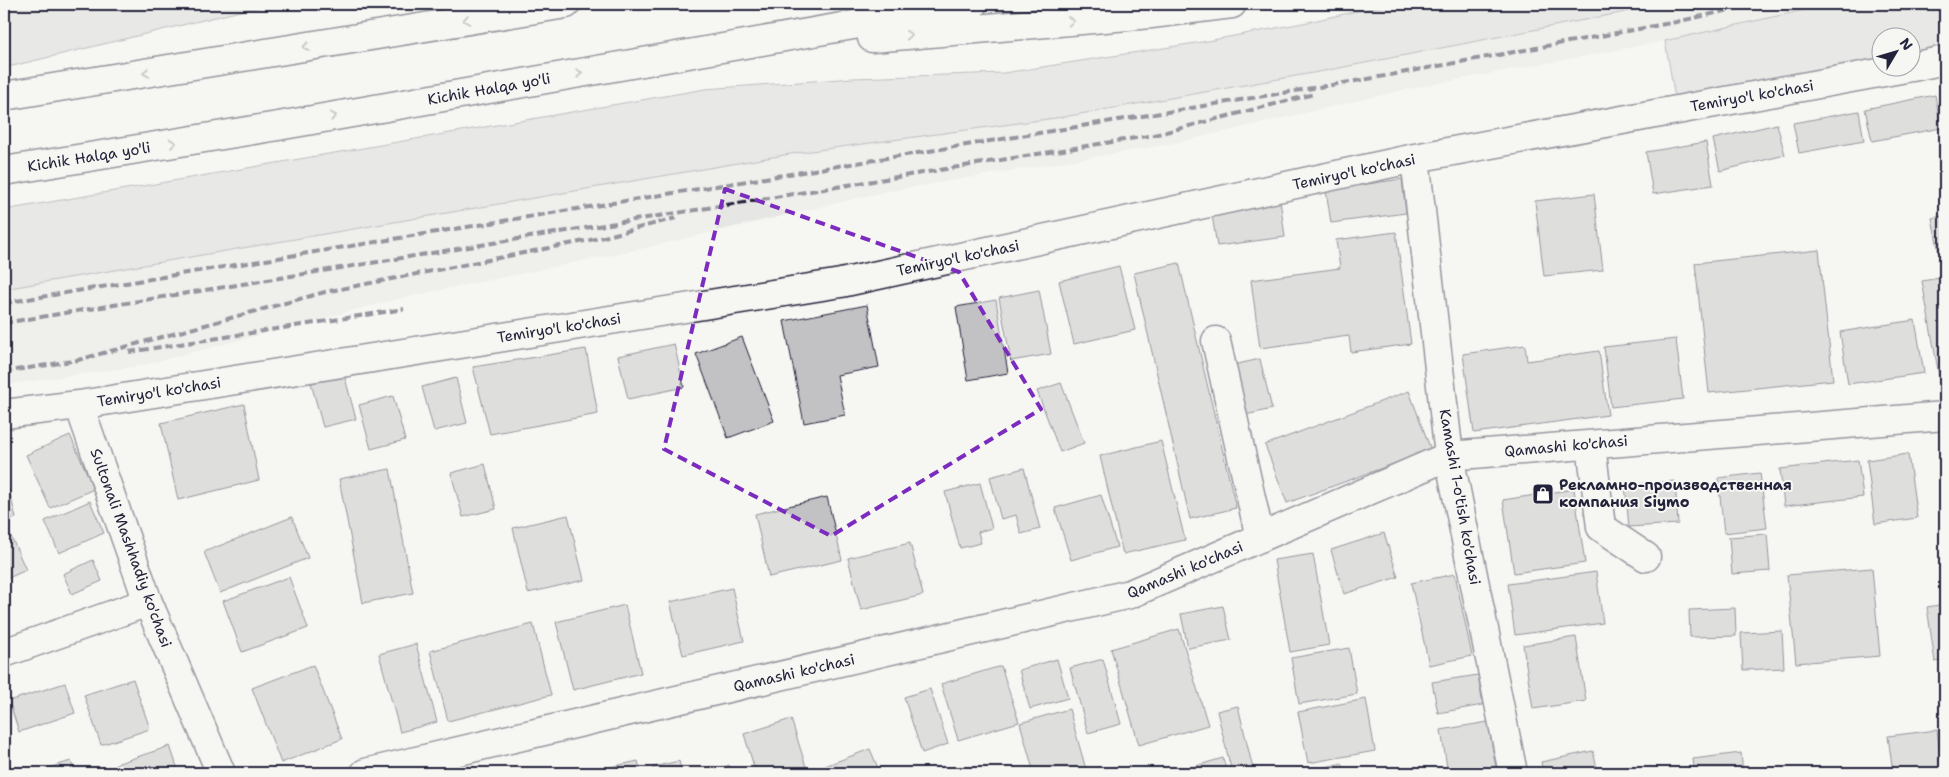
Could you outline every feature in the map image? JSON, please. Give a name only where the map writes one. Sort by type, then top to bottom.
[{"type":"main road","points":[[4,96],[566,4]]},
{"type":"main road","name":"Kichik Halqa yo'li","points":[[4,171],[704,52],[973,4]]},
{"type":"main road","points":[[704,52],[1151,14],[1232,4]]},
{"type":"main road","points":[[1922,64],[1945,60]]},
{"type":"main road","name":"Temiryo'l ko'chasi","points":[[4,414],[79,405],[841,283],[1415,158],[1872,74]]},
{"type":"main road","name":"Kamashi 1-o'tish ko'chasi","points":[[1415,158],[1449,456],[1513,773]]},
{"type":"main road","points":[[1216,341],[1260,538]]},
{"type":"main road","name":"Sultonali Mashhadiy ko'chasi","points":[[79,405],[148,602],[221,773]]},
{"type":"main road","name":"Qamashi ko'chasi","points":[[365,773],[1130,594],[1449,456],[1945,416]]},
{"type":"main road","points":[[1591,444],[1601,527],[1646,557]]},
{"type":"main road","points":[[4,653],[148,602]]},
{"type":"highlighted area","points":[[725,189],[959,272],[1041,409],[831,536],[664,449]]},
{"type":"shaded area","points":[[4,4],[286,4],[249,9],[4,68]]},
{"type":"shaded area","points":[[1389,4],[1666,4],[1324,71],[1063,117],[796,153],[4,289],[4,210],[705,89],[853,78],[1004,73],[1202,42],[1308,22]]},
{"type":"shaded area","points":[[1666,4],[1831,4],[1665,41],[1408,89],[1171,144],[884,192],[636,250],[397,299],[140,366],[4,385],[4,289],[796,153],[1063,117],[1324,71]]},
{"type":"shaded area","points":[[1831,4],[1945,4],[1945,48],[1922,52],[1922,28],[1872,28],[1872,62],[1675,98],[1665,41]]},
{"type":"building","points":[[1935,95],[1941,128],[1872,141],[1865,109]]},
{"type":"building","points":[[1859,111],[1864,141],[1799,153],[1793,123]]},
{"type":"building","points":[[1777,124],[1785,155],[1720,171],[1713,139]]},
{"type":"building","points":[[1706,142],[1713,185],[1653,194],[1646,152]]},
{"type":"building","points":[[1402,179],[1406,213],[1331,223],[1326,190]]},
{"type":"building","points":[[1594,194],[1603,270],[1544,276],[1535,201]]},
{"type":"building","points":[[1280,200],[1285,237],[1217,246],[1211,209]]},
{"type":"building","points":[[1945,215],[1945,252],[1939,253],[1932,218]]},
{"type":"building","points":[[1396,232],[1411,344],[1351,352],[1349,336],[1260,348],[1251,280],[1340,268],[1336,240]]},
{"type":"building","points":[[1819,250],[1833,380],[1709,393],[1695,263]]},
{"type":"building","points":[[1179,263],[1236,508],[1190,519],[1134,273]]},
{"type":"building","points":[[1119,266],[1135,330],[1074,344],[1059,281]]},
{"type":"building","points":[[1945,277],[1945,374],[1939,376],[1922,281]]},
{"type":"building","points":[[1039,290],[1051,354],[1011,361],[999,298]]},
{"type":"building","points":[[996,300],[1008,373],[968,380],[956,307]]},
{"type":"building","points":[[867,305],[879,367],[837,375],[845,415],[804,423],[784,321]]},
{"type":"building","points":[[1915,320],[1924,373],[1848,384],[1840,332]]},
{"type":"building","points":[[742,337],[774,421],[728,438],[696,354]]},
{"type":"building","points":[[1676,339],[1683,399],[1611,407],[1604,347]]},
{"type":"building","points":[[674,344],[684,387],[628,399],[618,356]]},
{"type":"building","points":[[1525,345],[1527,361],[1599,351],[1608,415],[1474,433],[1463,354]]},
{"type":"building","points":[[586,349],[598,414],[490,434],[473,367]]},
{"type":"building","points":[[1260,359],[1272,409],[1241,416],[1229,366]]},
{"type":"building","points":[[344,374],[356,419],[323,427],[311,383]]},
{"type":"building","points":[[456,378],[467,423],[434,431],[422,387]]},
{"type":"building","points":[[1061,383],[1084,443],[1060,452],[1037,391]]},
{"type":"building","points":[[1409,391],[1431,450],[1287,503],[1265,445]]},
{"type":"building","points":[[393,396],[405,440],[371,449],[359,405]]},
{"type":"building","points":[[244,404],[259,480],[178,500],[161,423]]},
{"type":"building","points":[[70,435],[94,489],[50,508],[26,455]]},
{"type":"building","points":[[1161,441],[1185,540],[1123,554],[1100,456]]},
{"type":"building","points":[[1908,454],[1917,518],[1875,524],[1867,460]]},
{"type":"building","points":[[1858,460],[1863,497],[1784,506],[1780,469]]},
{"type":"building","points":[[485,464],[496,509],[463,517],[451,473]]},
{"type":"building","points":[[1024,468],[1040,529],[1021,534],[1016,515],[1001,519],[990,477]]},
{"type":"building","points":[[4,469],[16,518],[4,521]]},
{"type":"building","points":[[390,469],[413,593],[363,603],[339,479]]},
{"type":"building","points":[[1760,473],[1767,528],[1724,533],[1718,478]]},
{"type":"building","points":[[1675,481],[1678,524],[1629,527],[1625,485]]},
{"type":"building","points":[[980,483],[992,528],[978,532],[981,543],[960,548],[945,492]]},
{"type":"building","points":[[1574,489],[1585,563],[1514,573],[1503,500]]},
{"type":"building","points":[[1101,495],[1117,547],[1071,560],[1055,508]]},
{"type":"building","points":[[827,497],[842,560],[769,577],[755,514]]},
{"type":"building","points":[[90,501],[104,533],[59,553],[45,521]]},
{"type":"building","points":[[568,515],[584,580],[528,593],[513,528]]},
{"type":"building","points":[[292,517],[308,558],[220,593],[204,552]]},
{"type":"building","points":[[4,524],[26,570],[4,580]]},
{"type":"building","points":[[1384,533],[1398,577],[1344,594],[1331,550]]},
{"type":"building","points":[[1767,534],[1770,571],[1732,574],[1729,537]]},
{"type":"building","points":[[910,543],[923,595],[861,610],[848,558]]},
{"type":"building","points":[[1313,554],[1329,645],[1290,652],[1274,560]]},
{"type":"building","points":[[93,560],[102,581],[72,594],[63,574]]},
{"type":"building","points":[[1872,568],[1880,656],[1796,663],[1787,575]]},
{"type":"building","points":[[1596,572],[1603,623],[1515,635],[1508,584]]},
{"type":"building","points":[[1455,574],[1472,656],[1429,665],[1411,583]]},
{"type":"building","points":[[289,577],[308,628],[242,652],[223,601]]},
{"type":"building","points":[[732,588],[744,641],[683,655],[670,602]]},
{"type":"building","points":[[1945,604],[1945,660],[1935,662],[1927,607]]},
{"type":"building","points":[[625,605],[641,673],[573,690],[556,622]]},
{"type":"building","points":[[1223,606],[1231,640],[1188,648],[1181,614]]},
{"type":"building","points":[[1735,608],[1736,636],[1690,637],[1689,610]]},
{"type":"building","points":[[533,624],[551,695],[448,721],[430,651]]},
{"type":"building","points":[[1179,629],[1208,725],[1139,745],[1111,649]]},
{"type":"building","points":[[1782,631],[1784,668],[1743,670],[1741,633]]},
{"type":"building","points":[[1576,637],[1586,701],[1533,709],[1523,645]]},
{"type":"building","points":[[416,644],[437,722],[400,732],[379,654]]},
{"type":"building","points":[[1349,648],[1357,694],[1299,704],[1291,658]]},
{"type":"building","points":[[1057,659],[1068,698],[1030,709],[1019,670]]},
{"type":"building","points":[[1103,659],[1121,724],[1088,733],[1070,668]]},
{"type":"building","points":[[313,665],[342,739],[281,763],[252,688]]},
{"type":"building","points":[[1001,666],[1019,722],[958,740],[941,684]]},
{"type":"building","points":[[1478,675],[1483,705],[1438,713],[1432,682]]},
{"type":"building","points":[[133,679],[150,729],[101,745],[84,695]]},
{"type":"building","points":[[65,683],[75,713],[19,732],[9,701]]},
{"type":"building","points":[[930,689],[948,744],[922,753],[904,697]]},
{"type":"building","points":[[1366,699],[1375,751],[1308,763],[1298,712]]},
{"type":"building","points":[[1238,706],[1254,773],[1232,773],[1217,711]]},
{"type":"building","points":[[1069,709],[1087,773],[1034,773],[1020,723]]},
{"type":"building","points":[[791,719],[808,773],[756,773],[744,734]]},
{"type":"building","points":[[1488,722],[1496,768],[1465,773],[1448,773],[1441,730]]},
{"type":"building","points":[[1937,730],[1942,773],[1893,773],[1888,736]]},
{"type":"building","points":[[170,746],[179,773],[119,773],[116,764]]},
{"type":"building","points":[[870,749],[880,773],[819,773],[817,769]]},
{"type":"building","points":[[1593,751],[1598,773],[1543,773],[1541,762]]},
{"type":"building","points":[[1741,753],[1743,773],[1695,773],[1693,759]]},
{"type":"building","points":[[1223,758],[1227,773],[1190,773],[1189,768]]},
{"type":"building","points":[[71,761],[75,773],[32,773]]},
{"type":"building","points":[[638,761],[641,773],[607,773],[606,768]]},
{"type":"building","points":[[679,761],[682,773],[654,773],[653,767]]},
{"type":"building","points":[[1342,763],[1345,773],[1301,773]]},
{"type":"building","points":[[729,765],[733,773],[712,773]]},
{"type":"railway","points":[[4,303],[1374,78],[1676,22],[1756,4]]},
{"type":"railway","points":[[4,323],[1154,135],[1314,94]]},
{"type":"railway","points":[[4,372],[78,360],[325,292],[600,238],[676,218]]},
{"type":"railway","points":[[129,352],[404,309]]},
{"type":"place","name":"Рекламно-производственная компания Siymo","points":[[1543,494]]}]
